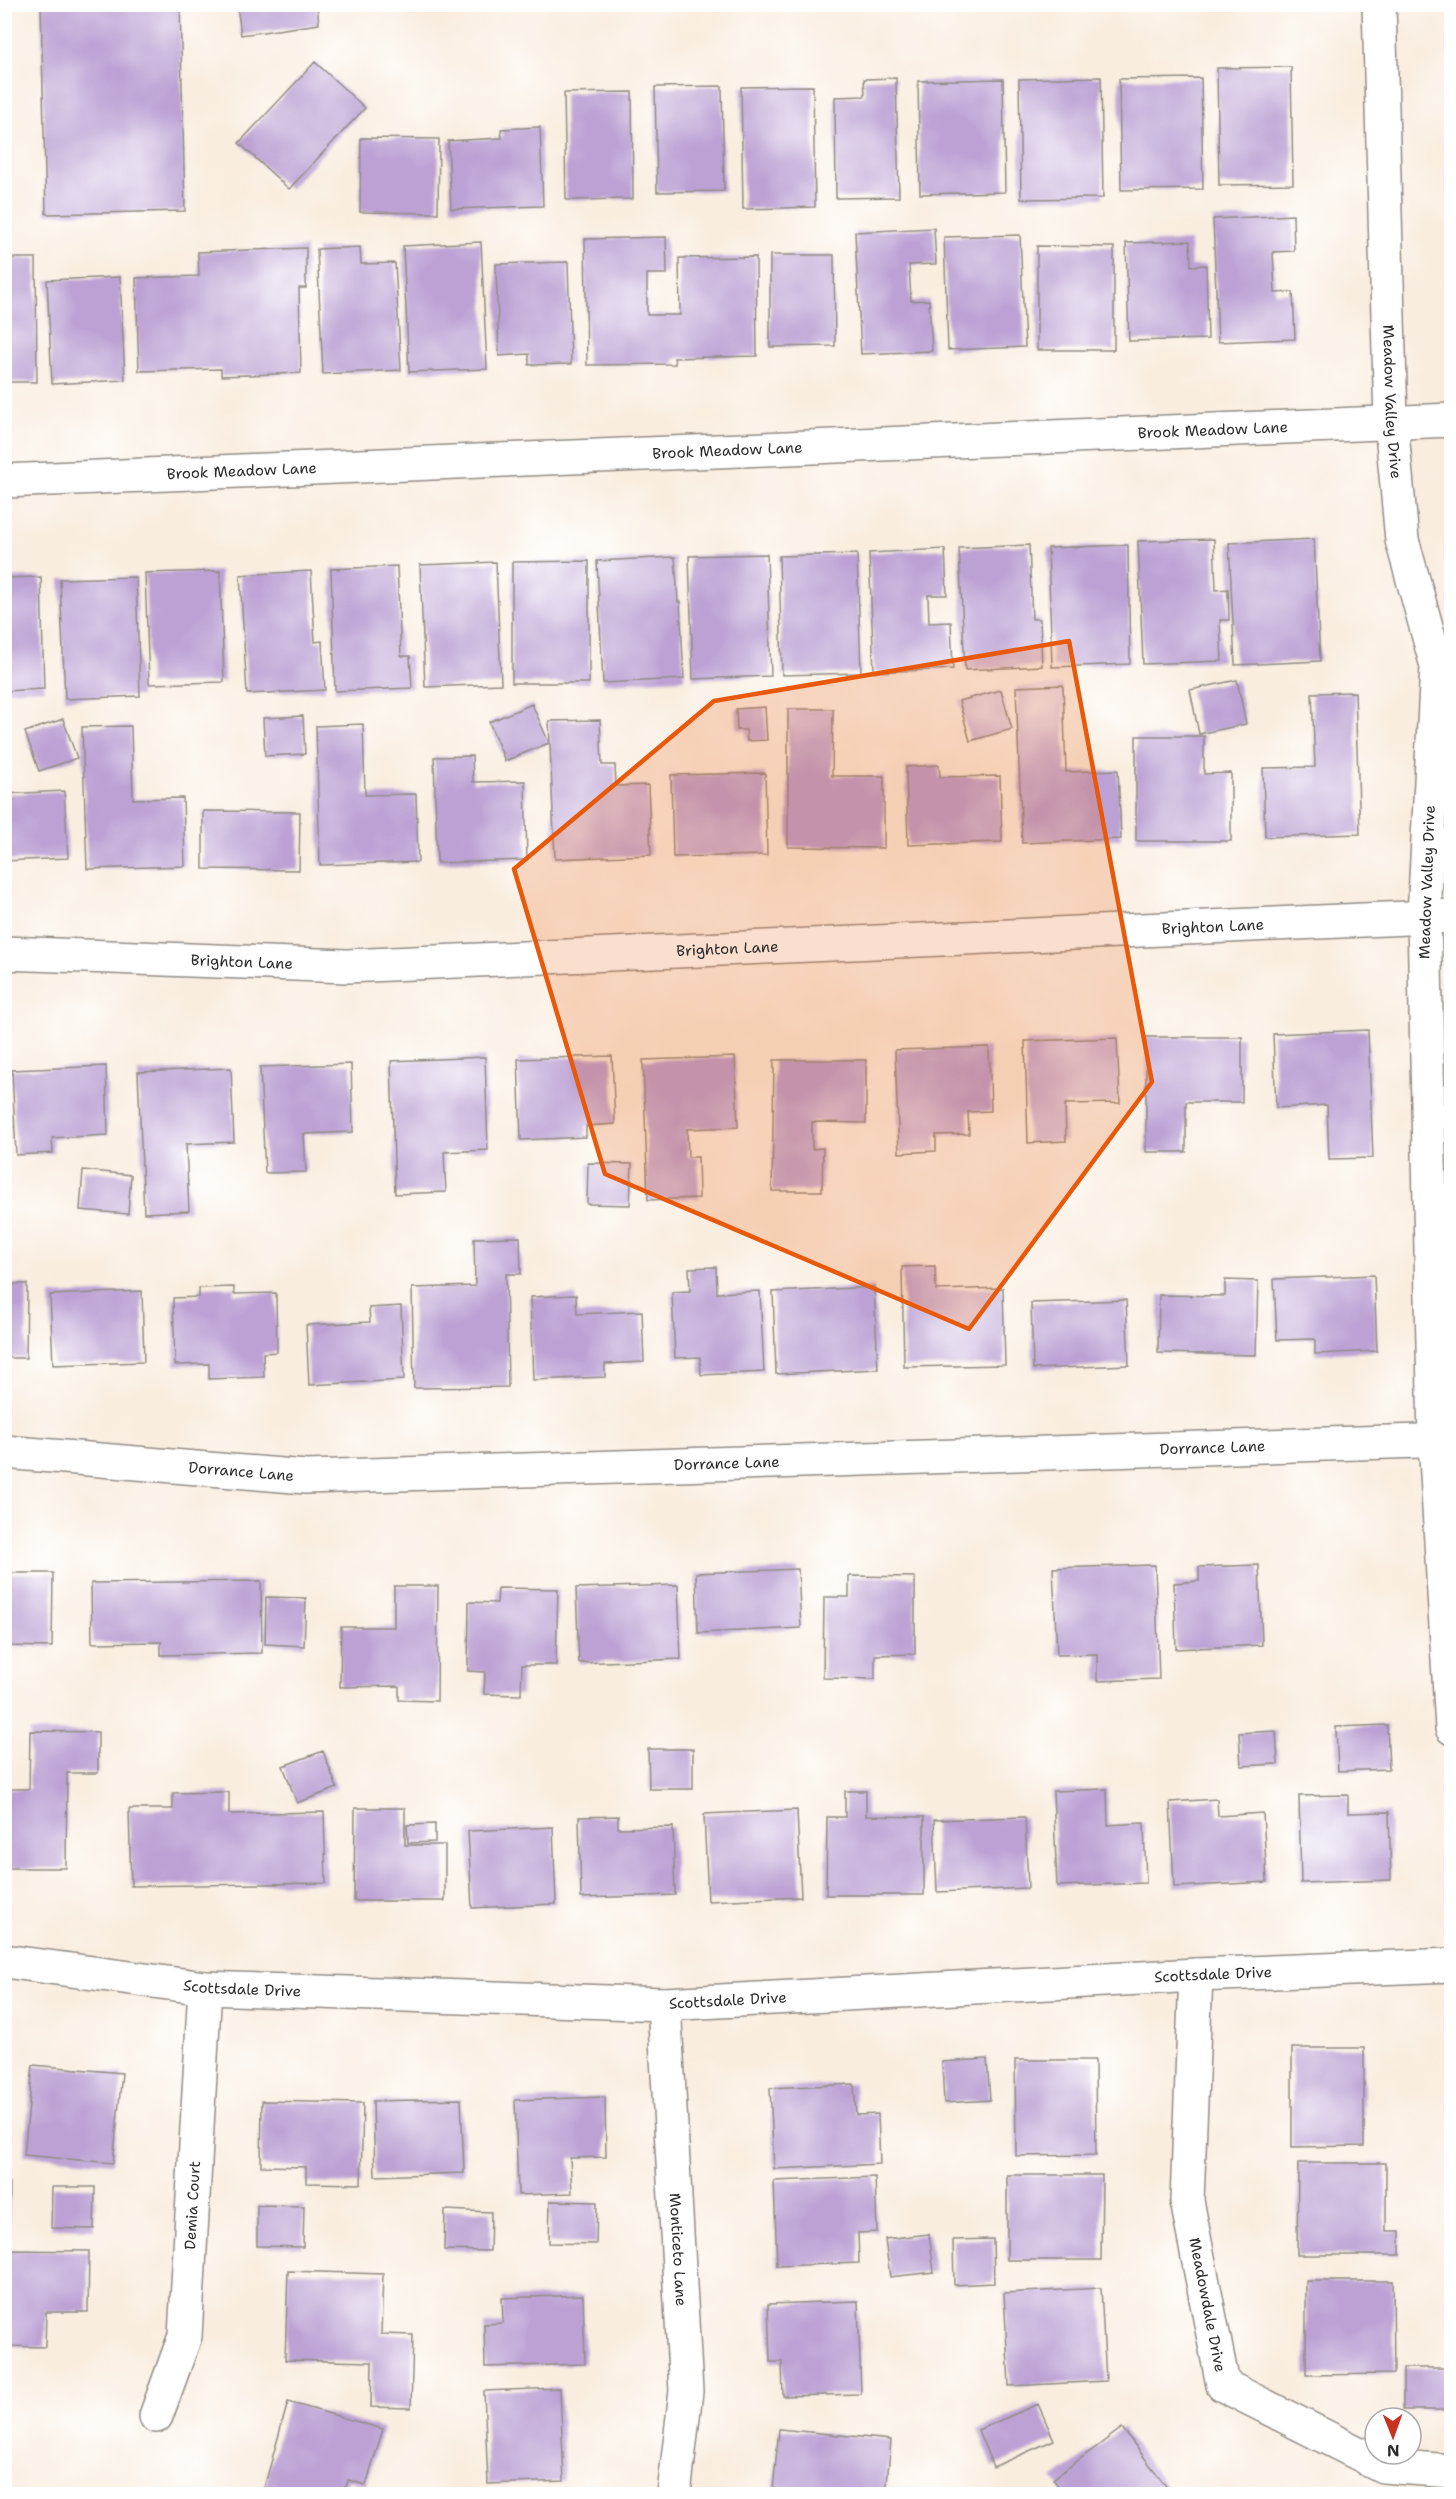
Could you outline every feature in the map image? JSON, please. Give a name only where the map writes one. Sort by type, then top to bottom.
[{"type":"street","name":"Meadow Valley Drive","points":[[1379,4],[1391,421],[1402,540],[1437,666],[1443,1440],[1452,1728]]},
{"type":"street","name":"Brook Meadow Lane","points":[[4,481],[1452,420]]},
{"type":"street","name":"Brighton Lane","points":[[4,952],[347,966],[1438,916]]},
{"type":"street","name":"Dorrance Lane","points":[[4,1452],[306,1477],[1443,1440]]},
{"type":"street","name":"Scottsdale Drive","points":[[4,1961],[205,1988],[664,2004],[1196,1975],[1452,1965]]},
{"type":"street","name":"Meadowdale Drive","points":[[1196,1975],[1187,2201],[1223,2385],[1383,2466],[1452,2471]]},
{"type":"street","name":"Demia Court","points":[[156,2416],[185,2336],[205,1988]]},
{"type":"street","name":"Monticeto Lane","points":[[664,2004],[686,2391],[674,2494]]},
{"type":"highlighted area","points":[[1069,641],[1152,1082],[969,1329],[605,1174],[514,869],[714,701]]},
{"type":"building","points":[[41,4],[180,4],[185,211],[46,214]]},
{"type":"building","points":[[237,5],[317,5],[319,24],[241,35]]},
{"type":"building","points":[[315,62],[365,108],[289,189],[239,143]]},
{"type":"building","points":[[1291,67],[1293,184],[1219,185],[1217,68]]},
{"type":"building","points":[[1101,77],[1103,198],[1021,199],[1019,79]]},
{"type":"building","points":[[896,78],[899,197],[836,198],[835,97],[865,96],[864,79]]},
{"type":"building","points":[[1201,78],[1203,189],[1121,190],[1119,79]]},
{"type":"building","points":[[1003,79],[1005,192],[920,194],[918,81]]},
{"type":"building","points":[[722,86],[724,191],[657,192],[655,87]]},
{"type":"building","points":[[813,86],[815,207],[743,209],[741,87]]},
{"type":"building","points":[[632,92],[633,199],[566,200],[564,93]]},
{"type":"building","points":[[540,127],[543,206],[451,209],[448,141],[502,138],[501,129]]},
{"type":"building","points":[[361,138],[439,139],[438,213],[360,212]]},
{"type":"building","points":[[1293,215],[1294,251],[1273,252],[1275,293],[1293,292],[1295,339],[1218,342],[1213,219]]},
{"type":"building","points":[[934,228],[936,264],[909,265],[911,301],[929,300],[932,351],[861,354],[855,232]]},
{"type":"building","points":[[1020,235],[1025,347],[948,350],[944,237]]},
{"type":"building","points":[[666,237],[667,274],[647,274],[647,315],[680,315],[679,258],[756,257],[757,356],[674,358],[675,364],[587,365],[585,239]]},
{"type":"building","points":[[1190,241],[1191,266],[1206,265],[1208,339],[1129,341],[1126,243]]},
{"type":"building","points":[[481,242],[487,369],[409,372],[403,246]]},
{"type":"building","points":[[1037,246],[1114,247],[1114,350],[1037,350]]},
{"type":"building","points":[[360,247],[361,264],[395,263],[401,370],[323,374],[317,249]]},
{"type":"building","points":[[306,248],[306,288],[299,288],[301,373],[221,376],[221,369],[139,371],[136,278],[199,276],[198,252]]},
{"type":"building","points":[[770,255],[834,255],[835,346],[770,347]]},
{"type":"building","points":[[4,258],[36,258],[37,382],[4,382]]},
{"type":"building","points":[[568,262],[571,364],[529,365],[529,354],[499,356],[496,264]]},
{"type":"building","points":[[120,277],[125,380],[52,384],[47,280]]},
{"type":"building","points":[[1214,539],[1216,590],[1228,589],[1229,620],[1220,620],[1222,661],[1143,664],[1138,541]]},
{"type":"building","points":[[1314,539],[1320,661],[1235,665],[1229,543]]},
{"type":"building","points":[[1029,545],[1032,619],[1040,619],[1042,666],[965,670],[959,548]]},
{"type":"building","points":[[1128,545],[1130,664],[1052,667],[1048,548]]},
{"type":"building","points":[[945,549],[947,595],[928,595],[929,623],[951,622],[953,669],[874,672],[869,553]]},
{"type":"building","points":[[767,554],[771,676],[693,679],[689,556]]},
{"type":"building","points":[[857,554],[861,673],[782,675],[779,556]]},
{"type":"building","points":[[675,557],[684,679],[603,683],[597,561]]},
{"type":"building","points":[[589,561],[589,683],[512,683],[512,562]]},
{"type":"building","points":[[496,562],[501,684],[425,687],[420,565]]},
{"type":"building","points":[[397,566],[401,656],[410,656],[412,688],[335,691],[331,569]]},
{"type":"building","points":[[220,571],[224,682],[149,684],[145,573]]},
{"type":"building","points":[[311,571],[315,642],[322,641],[325,690],[247,694],[240,575]]},
{"type":"building","points":[[41,577],[44,689],[4,691],[4,578]]},
{"type":"building","points":[[136,577],[140,696],[65,699],[60,579]]},
{"type":"building","points":[[1237,680],[1246,724],[1199,734],[1190,690]]},
{"type":"building","points":[[1063,685],[1066,772],[1118,770],[1121,839],[1022,843],[1016,687]]},
{"type":"building","points":[[1001,690],[1012,729],[970,741],[959,701]]},
{"type":"building","points":[[1355,692],[1360,834],[1265,837],[1263,768],[1315,767],[1312,693]]},
{"type":"building","points":[[532,704],[549,743],[505,761],[489,722]]},
{"type":"building","points":[[765,707],[767,740],[747,741],[746,730],[737,730],[736,709]]},
{"type":"building","points":[[788,709],[833,709],[832,776],[884,776],[884,848],[788,847]]},
{"type":"building","points":[[303,716],[305,754],[265,756],[263,718]]},
{"type":"building","points":[[63,719],[77,758],[39,771],[25,732]]},
{"type":"building","points":[[600,720],[602,765],[615,765],[616,786],[648,785],[651,855],[555,859],[549,721]]},
{"type":"building","points":[[363,724],[365,795],[416,794],[418,862],[320,865],[316,726]]},
{"type":"building","points":[[131,726],[133,799],[183,798],[185,866],[87,869],[82,727]]},
{"type":"building","points":[[1136,736],[1204,736],[1204,774],[1231,773],[1231,841],[1136,841]]},
{"type":"building","points":[[472,756],[473,782],[525,781],[527,860],[437,863],[434,757]]},
{"type":"building","points":[[939,765],[940,777],[1000,776],[1002,842],[908,845],[906,767]]},
{"type":"building","points":[[765,773],[767,855],[673,857],[671,775]]},
{"type":"building","points":[[64,791],[68,858],[4,861],[4,794]]},
{"type":"building","points":[[203,811],[300,812],[299,870],[203,869]]},
{"type":"building","points":[[1368,1030],[1373,1158],[1329,1159],[1327,1105],[1276,1108],[1273,1034]]},
{"type":"building","points":[[1146,1037],[1242,1037],[1242,1102],[1186,1102],[1186,1152],[1146,1152]]},
{"type":"building","points":[[1117,1038],[1120,1103],[1065,1104],[1066,1141],[1028,1143],[1025,1041]]},
{"type":"building","points":[[989,1047],[991,1111],[968,1112],[969,1134],[936,1135],[936,1151],[899,1153],[895,1050]]},
{"type":"building","points":[[612,1056],[615,1124],[586,1126],[586,1137],[521,1140],[518,1059]]},
{"type":"building","points":[[485,1057],[488,1150],[444,1152],[446,1192],[395,1194],[391,1061]]},
{"type":"building","points":[[735,1057],[738,1127],[687,1129],[688,1157],[698,1157],[699,1198],[648,1200],[643,1060]]},
{"type":"building","points":[[774,1060],[866,1060],[866,1123],[812,1122],[812,1149],[823,1148],[822,1191],[772,1191]]},
{"type":"building","points":[[351,1064],[353,1132],[304,1134],[306,1172],[265,1173],[260,1067]]},
{"type":"building","points":[[106,1066],[108,1135],[52,1138],[53,1153],[16,1155],[12,1070]]},
{"type":"building","points":[[231,1068],[234,1142],[186,1144],[189,1211],[144,1213],[138,1072]]},
{"type":"building","points":[[588,1163],[632,1164],[630,1205],[587,1204]]},
{"type":"building","points":[[83,1170],[131,1175],[128,1214],[80,1210]]},
{"type":"building","points":[[520,1237],[521,1274],[506,1274],[508,1387],[414,1388],[412,1288],[475,1286],[474,1238]]},
{"type":"building","points":[[935,1266],[936,1290],[1003,1288],[1005,1365],[904,1367],[902,1267]]},
{"type":"building","points":[[716,1267],[717,1293],[760,1291],[764,1372],[701,1375],[700,1357],[675,1358],[672,1292],[690,1291],[689,1268]]},
{"type":"building","points":[[1374,1275],[1377,1351],[1315,1354],[1315,1339],[1277,1340],[1274,1279]]},
{"type":"building","points":[[1225,1280],[1258,1281],[1256,1355],[1158,1353],[1159,1295],[1225,1296]]},
{"type":"building","points":[[4,1284],[27,1284],[26,1358],[4,1358]]},
{"type":"building","points":[[234,1287],[234,1294],[276,1293],[277,1352],[263,1353],[264,1377],[209,1379],[209,1364],[175,1365],[173,1298],[199,1297],[199,1288]]},
{"type":"building","points":[[874,1287],[878,1369],[776,1374],[773,1292]]},
{"type":"building","points":[[142,1291],[144,1362],[53,1365],[50,1295]]},
{"type":"building","points":[[576,1295],[577,1314],[642,1311],[644,1362],[605,1364],[605,1377],[533,1380],[530,1297]]},
{"type":"building","points":[[1126,1300],[1129,1365],[1033,1369],[1031,1303]]},
{"type":"building","points":[[401,1306],[404,1380],[309,1385],[306,1325],[370,1322],[369,1308]]},
{"type":"building","points":[[1155,1565],[1159,1679],[1097,1681],[1097,1654],[1057,1655],[1053,1568]]},
{"type":"building","points":[[1259,1565],[1262,1645],[1176,1649],[1174,1583],[1199,1581],[1199,1567]]},
{"type":"building","points":[[798,1569],[801,1628],[698,1633],[696,1573]]},
{"type":"building","points":[[4,1573],[53,1573],[52,1647],[4,1646]]},
{"type":"building","points":[[849,1576],[915,1577],[915,1654],[875,1655],[875,1679],[823,1678],[824,1597],[849,1597]]},
{"type":"building","points":[[261,1581],[262,1653],[161,1655],[161,1642],[92,1643],[91,1583]]},
{"type":"building","points":[[678,1585],[681,1659],[579,1663],[576,1588]]},
{"type":"building","points":[[394,1586],[438,1586],[437,1701],[399,1700],[399,1686],[340,1687],[341,1627],[394,1627]]},
{"type":"building","points":[[498,1588],[558,1589],[556,1665],[522,1665],[521,1695],[484,1694],[485,1672],[468,1671],[469,1602],[497,1603]]},
{"type":"building","points":[[266,1597],[306,1598],[304,1646],[265,1644]]},
{"type":"building","points":[[1387,1725],[1389,1769],[1338,1771],[1336,1727]]},
{"type":"building","points":[[30,1731],[98,1732],[98,1773],[67,1773],[66,1868],[4,1868],[4,1789],[29,1789]]},
{"type":"building","points":[[1276,1731],[1278,1764],[1241,1766],[1239,1733]]},
{"type":"building","points":[[648,1749],[693,1749],[693,1789],[649,1789]]},
{"type":"building","points":[[323,1751],[337,1788],[297,1803],[283,1766]]},
{"type":"building","points":[[1107,1789],[1108,1825],[1144,1823],[1146,1883],[1057,1886],[1053,1791]]},
{"type":"building","points":[[845,1791],[866,1791],[866,1816],[924,1817],[924,1895],[826,1895],[827,1817],[845,1817]]},
{"type":"building","points":[[229,1792],[229,1814],[324,1812],[326,1883],[131,1886],[129,1809],[173,1809],[173,1793]]},
{"type":"building","points":[[1348,1795],[1348,1813],[1389,1812],[1391,1880],[1301,1883],[1299,1796]]},
{"type":"building","points":[[1217,1799],[1218,1816],[1263,1813],[1267,1882],[1174,1887],[1170,1802]]},
{"type":"building","points":[[355,1808],[405,1808],[405,1845],[445,1845],[445,1901],[354,1901]]},
{"type":"building","points":[[797,1810],[801,1897],[708,1901],[704,1814]]},
{"type":"building","points":[[618,1816],[618,1828],[673,1827],[675,1895],[581,1898],[579,1817]]},
{"type":"building","points":[[1025,1817],[1028,1888],[937,1892],[934,1820]]},
{"type":"building","points":[[435,1824],[435,1842],[408,1843],[407,1825]]},
{"type":"building","points":[[553,1827],[556,1904],[472,1908],[468,1831]]},
{"type":"building","points":[[1292,2048],[1364,2048],[1364,2146],[1292,2147]]},
{"type":"building","points":[[987,2059],[990,2100],[944,2103],[942,2062]]},
{"type":"building","points":[[1015,2060],[1095,2060],[1096,2155],[1016,2156]]},
{"type":"building","points":[[33,2065],[122,2073],[113,2163],[24,2155]]},
{"type":"building","points":[[854,2084],[856,2115],[878,2114],[880,2164],[774,2169],[770,2088]]},
{"type":"building","points":[[605,2097],[606,2157],[570,2158],[572,2193],[518,2195],[515,2100]]},
{"type":"building","points":[[461,2099],[464,2173],[375,2176],[373,2101]]},
{"type":"building","points":[[262,2101],[363,2103],[361,2184],[306,2183],[306,2167],[261,2166]]},
{"type":"building","points":[[1298,2163],[1386,2163],[1386,2231],[1400,2231],[1400,2255],[1297,2255]]},
{"type":"building","points":[[1007,2175],[1102,2175],[1101,2260],[1007,2260]]},
{"type":"building","points":[[875,2177],[877,2232],[858,2233],[859,2263],[777,2266],[774,2181]]},
{"type":"building","points":[[4,2183],[10,2183],[9,2223],[4,2223]]},
{"type":"building","points":[[52,2187],[95,2187],[94,2229],[51,2228]]},
{"type":"building","points":[[550,2201],[597,2202],[596,2244],[549,2243]]},
{"type":"building","points":[[257,2205],[304,2206],[303,2247],[257,2246]]},
{"type":"building","points":[[445,2210],[491,2212],[490,2251],[444,2250]]},
{"type":"building","points":[[929,2234],[934,2272],[890,2277],[885,2239]]},
{"type":"building","points":[[993,2239],[994,2283],[954,2285],[953,2240]]},
{"type":"building","points":[[4,2250],[89,2251],[88,2312],[46,2312],[45,2347],[4,2346]]},
{"type":"building","points":[[288,2271],[383,2274],[381,2334],[413,2335],[411,2408],[371,2407],[372,2362],[285,2360]]},
{"type":"building","points":[[1306,2281],[1393,2281],[1394,2374],[1306,2375]]},
{"type":"building","points":[[1101,2288],[1106,2381],[1009,2386],[1004,2293]]},
{"type":"building","points":[[583,2295],[585,2364],[485,2367],[484,2324],[503,2323],[502,2298]]},
{"type":"building","points":[[858,2301],[861,2394],[783,2396],[782,2362],[770,2362],[768,2304]]},
{"type":"building","points":[[1403,2368],[1446,2368],[1446,2410],[1423,2410],[1423,2406],[1403,2406]]},
{"type":"building","points":[[560,2388],[564,2481],[488,2484],[484,2391]]},
{"type":"building","points":[[288,2402],[383,2429],[366,2485],[348,2480],[344,2494],[287,2494],[264,2488]]},
{"type":"building","points":[[1038,2404],[1054,2440],[993,2467],[978,2430]]},
{"type":"building","points":[[1122,2428],[1172,2494],[1064,2494],[1053,2479]]},
{"type":"building","points":[[779,2429],[891,2440],[886,2494],[832,2494],[773,2489]]}]
